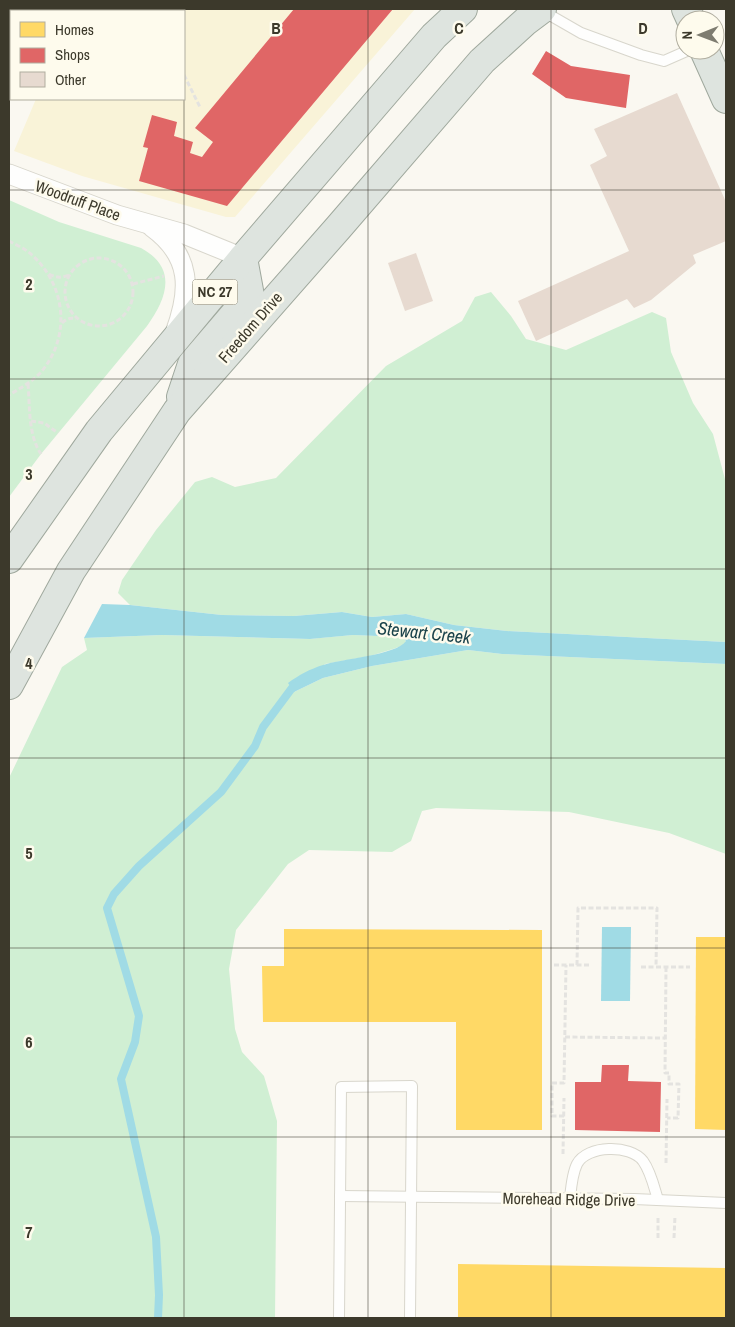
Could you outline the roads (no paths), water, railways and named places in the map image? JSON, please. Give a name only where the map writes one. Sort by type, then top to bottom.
[{"type":"main road","points":[[434,36],[450,9]]},
{"type":"main road","name":"NC 27","points":[[9,559],[99,431],[243,258],[434,36],[463,9]]},
{"type":"main road","name":"Freedom Drive","points":[[9,685],[71,571],[177,411],[482,61],[541,9]]},
{"type":"main road","points":[[708,60],[726,99]]},
{"type":"main road","points":[[177,411],[192,364],[250,296],[243,258]]},
{"type":"street","name":"Woodruff Place","points":[[9,174],[117,214],[184,234],[243,258]]},
{"type":"street","name":"Woodruff Place","points":[[147,223],[171,243],[178,252],[184,271],[186,286],[185,302],[181,318],[168,348]]},
{"type":"lane","points":[[541,9],[581,33],[641,56],[664,61],[675,56]]},
{"type":"lane","points":[[339,1318],[341,1087],[412,1086],[410,1318]]},
{"type":"lane","points":[[570,1199],[577,1163],[586,1154],[598,1150],[626,1150],[642,1159],[650,1173],[658,1200]]},
{"type":"lane","name":"Morehead Ridge Drive","points":[[340,1196],[658,1200],[726,1203]]},
{"type":"water","name":"Stewart Creek","points":[[102,604],[130,605],[222,615],[294,616],[342,612],[372,617],[406,614],[454,625],[507,631],[726,642],[726,664],[502,654],[468,650],[372,666],[323,678],[294,692],[288,683],[309,670],[331,663],[392,650],[401,646],[406,641],[402,637],[353,635],[310,639],[162,635],[84,638]]},
{"type":"water","points":[[602,927],[631,927],[630,1001],[601,1001]]},
{"type":"waterway","points":[[158,1318],[159,1295],[156,1237],[121,1079],[135,1042],[139,1016],[107,908],[114,894],[139,866],[221,792],[255,746],[263,727],[292,688],[300,683]]}]
